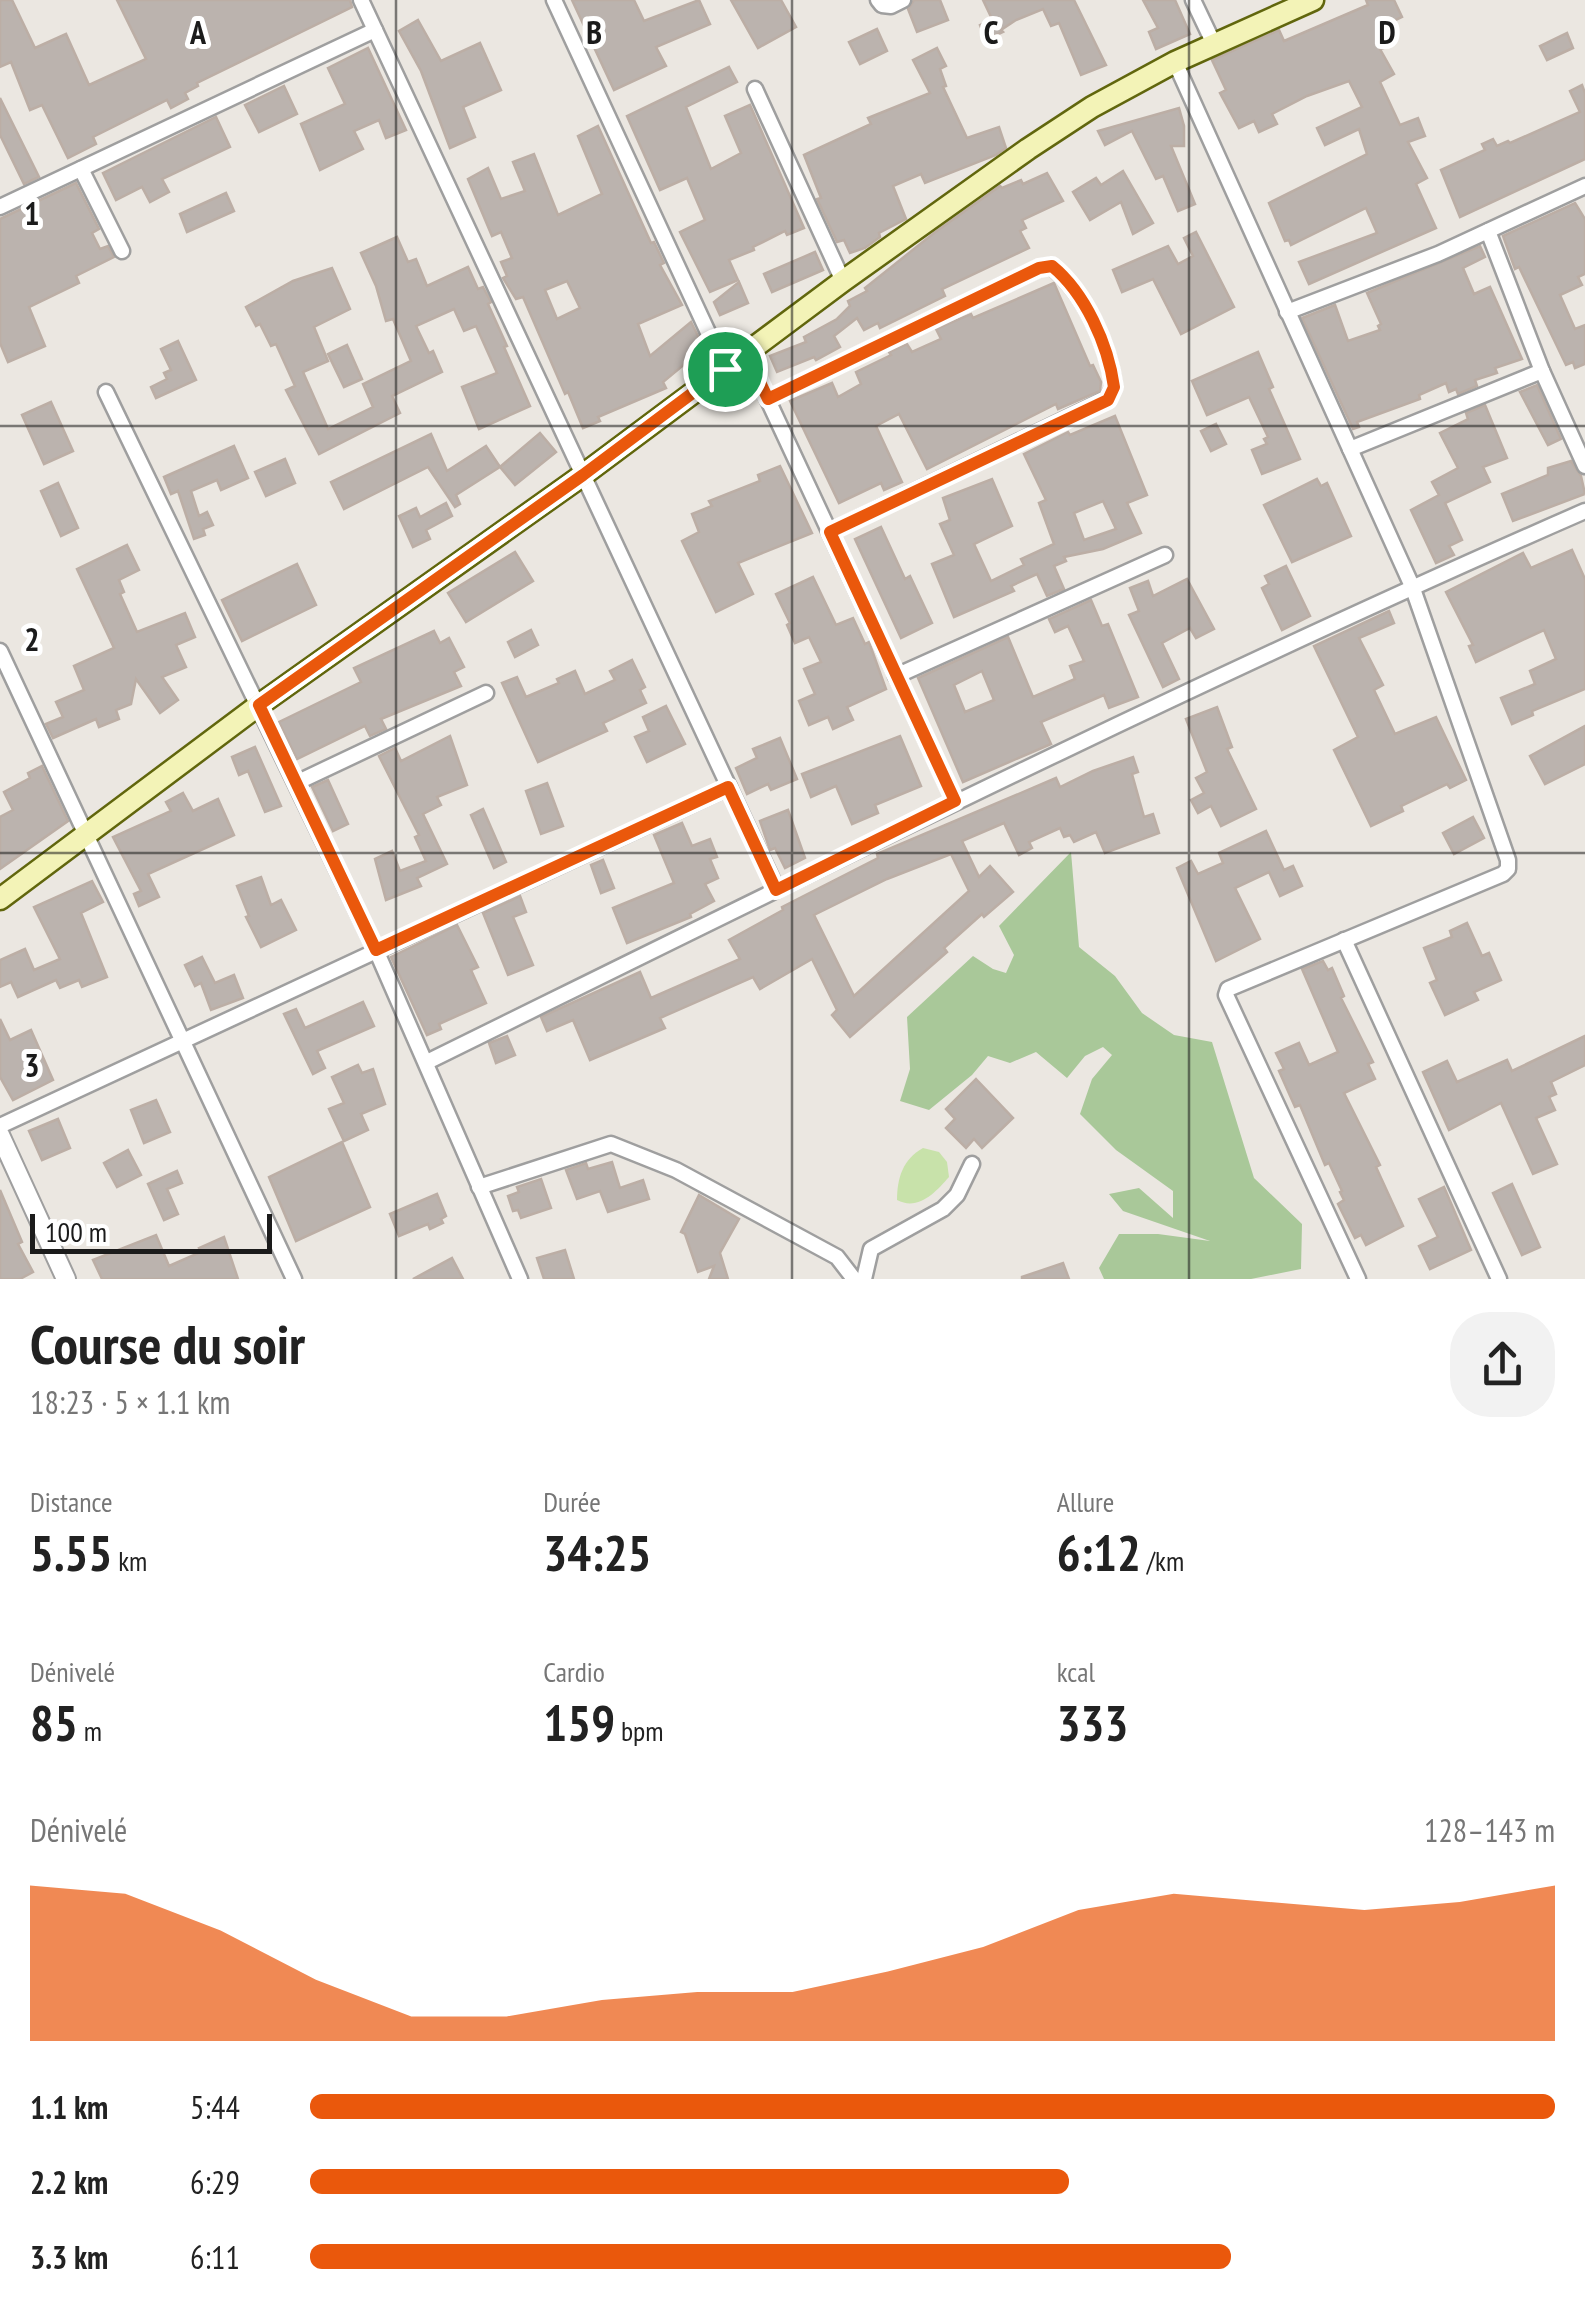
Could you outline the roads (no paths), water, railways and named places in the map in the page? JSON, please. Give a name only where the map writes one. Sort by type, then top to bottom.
[{"type":"main road","points":[[0,900],[259,705],[583,475],[843,281],[1056,130],[1213,42],[1313,0]]},
{"type":"street","points":[[361,0],[776,890]]},
{"type":"street","points":[[554,0],[725,369]]},
{"type":"street","points":[[878,0],[891,6],[904,0]]},
{"type":"street","points":[[1193,0],[1213,42]]},
{"type":"street","points":[[0,206],[374,30]]},
{"type":"street","points":[[1175,62],[1412,586],[1508,860],[1508,869],[1234,984],[1226,995],[1358,1279]]},
{"type":"street","points":[[755,89],[843,281]]},
{"type":"street","points":[[82,168],[122,251]]},
{"type":"street","points":[[1287,312],[1438,254],[1585,186]]},
{"type":"street","points":[[1488,231],[1542,370],[1585,466]]},
{"type":"street","points":[[768,399],[1039,268],[1052,266],[1069,280],[1101,341],[1114,387],[1108,400],[830,532]]},
{"type":"street","points":[[746,353],[955,801]]},
{"type":"street","points":[[1350,450],[1542,370]]},
{"type":"street","points":[[106,392],[376,950],[520,1279]]},
{"type":"street","points":[[427,1062],[955,801],[1412,586],[1585,511]]},
{"type":"street","points":[[896,676],[1165,555]]},
{"type":"street","points":[[0,651],[294,1279]]},
{"type":"street","points":[[296,783],[486,693]]},
{"type":"street","points":[[66,1279],[1,1137],[180,1040],[728,787]]},
{"type":"street","points":[[1344,940],[1499,1279]]},
{"type":"street","points":[[478,1187],[611,1144],[676,1170],[837,1257],[854,1279]]},
{"type":"street","points":[[864,1279],[871,1249],[943,1208],[957,1195],[972,1164]]}]
